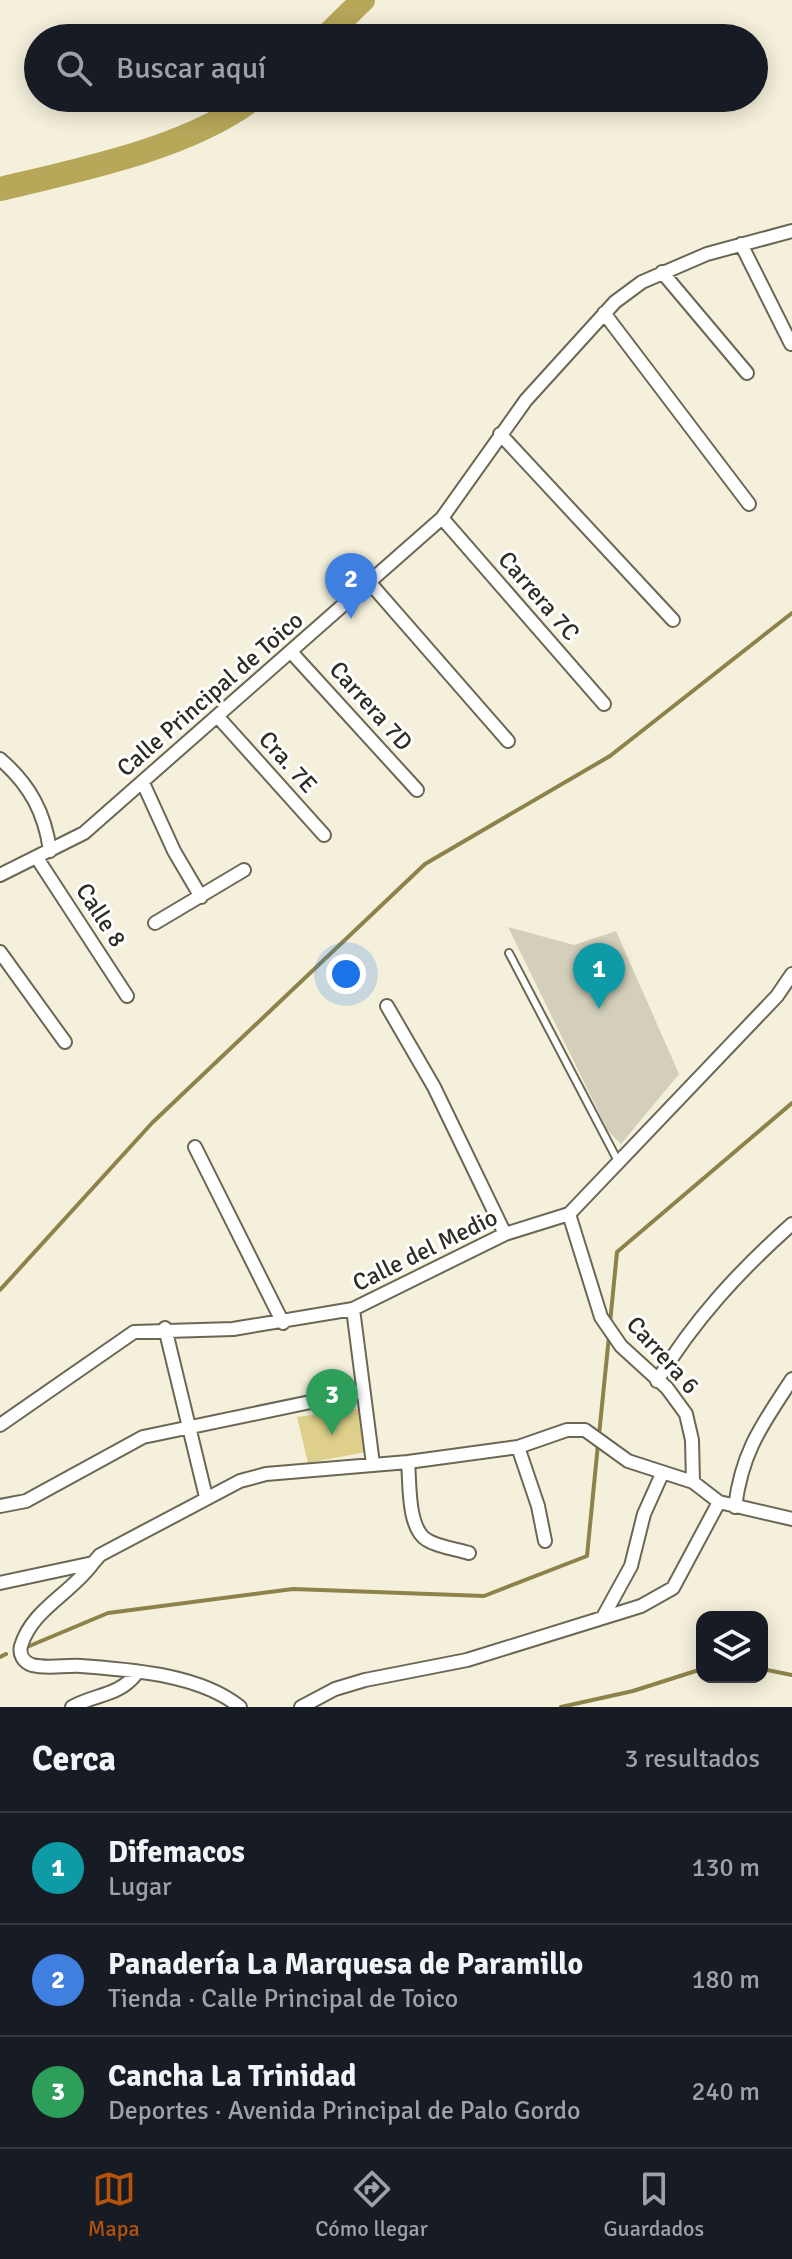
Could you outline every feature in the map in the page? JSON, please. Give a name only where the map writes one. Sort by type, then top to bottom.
[{"type":"street","name":"Calle Principal de Toico","points":[[0,875],[84,833],[442,518],[526,400],[604,313],[642,282],[741,244],[792,231]]},
{"type":"street","points":[[741,244],[791,344]]},
{"type":"street","points":[[662,272],[747,373]]},
{"type":"street","points":[[604,313],[749,504]]},
{"type":"street","points":[[500,434],[673,620]]},
{"type":"street","name":"Carrera 7C","points":[[442,518],[604,704]]},
{"type":"street","points":[[370,583],[508,741]]},
{"type":"street","name":"Carrera 7D","points":[[292,653],[417,790]]},
{"type":"street","name":"Cra. 7E","points":[[218,717],[324,835]]},
{"type":"street","points":[[0,759],[14,771],[41,808],[50,851]]},
{"type":"street","points":[[143,783],[174,851],[201,897]]},
{"type":"street","name":"Calle 8","points":[[37,858],[127,996]]},
{"type":"street","points":[[155,923],[244,870]]},
{"type":"street","points":[[0,952],[65,1042]]},
{"type":"street","name":"Calle del Medio","points":[[0,1425],[134,1332],[165,1328],[233,1329],[353,1309],[505,1234],[569,1214],[777,996],[792,974]]},
{"type":"street","points":[[387,1006],[434,1087],[505,1234]]},
{"type":"street","points":[[195,1147],[283,1323]]},
{"type":"street","name":"Carrera 6","points":[[569,1214],[601,1317],[621,1346],[686,1414],[692,1440],[693,1482]]},
{"type":"street","points":[[657,1381],[687,1332],[716,1298],[792,1224]]},
{"type":"street","points":[[353,1309],[373,1464]]},
{"type":"street","points":[[165,1328],[206,1497]]},
{"type":"street","points":[[735,1507],[746,1452],[763,1419],[792,1379]]},
{"type":"street","points":[[0,1506],[26,1501],[143,1437],[363,1391]]},
{"type":"street","points":[[240,1707],[179,1678],[80,1666],[29,1664],[22,1658],[20,1648],[31,1625],[44,1609],[81,1580],[100,1555],[158,1527],[206,1497],[266,1474],[408,1462],[518,1447],[567,1430],[585,1430],[628,1461],[693,1482],[719,1502],[792,1519]]},
{"type":"street","points":[[518,1447],[529,1473],[545,1541]]},
{"type":"street","points":[[408,1462],[415,1522],[420,1533],[427,1541],[469,1553]]},
{"type":"street","points":[[603,1617],[631,1566],[644,1514],[662,1474]]},
{"type":"street","points":[[301,1707],[335,1689],[365,1680],[467,1660],[641,1606],[673,1588],[719,1502]]},
{"type":"street","points":[[0,1583],[93,1563]]},
{"type":"street","points":[[72,1707],[88,1698],[115,1693],[136,1674]]},
{"type":"lane","points":[[509,953],[619,1163]]},
{"type":"shaded area","points":[[358,1409],[366,1452],[308,1463],[297,1417]]},
{"type":"building","points":[[508,927],[574,945],[616,931],[679,1074],[621,1144],[608,1131]]},
{"type":"waterway","points":[[338,24],[363,0]]},
{"type":"waterway","points":[[0,189],[133,155],[198,131],[233,112]]},
{"type":"waterway","points":[[0,1290],[152,1123],[425,864],[610,756],[792,613]]},
{"type":"waterway","points":[[610,1323],[617,1252],[792,1103]]},
{"type":"waterway","points":[[599,1435],[609,1336]]},
{"type":"waterway","points":[[27,1647],[108,1613],[293,1589],[484,1596],[587,1556],[598,1444]]},
{"type":"waterway","points":[[0,1657],[6,1654]]},
{"type":"waterway","points":[[768,1670],[792,1675]]},
{"type":"waterway","points":[[561,1707],[633,1691],[696,1671]]},
{"type":"place","name":"Panadería La Marquesa de Paramillo","points":[[351,619]]},
{"type":"place","name":"Difemacos","points":[[599,1009]]},
{"type":"place","name":"Cancha La Trinidad","points":[[332,1435]]}]
